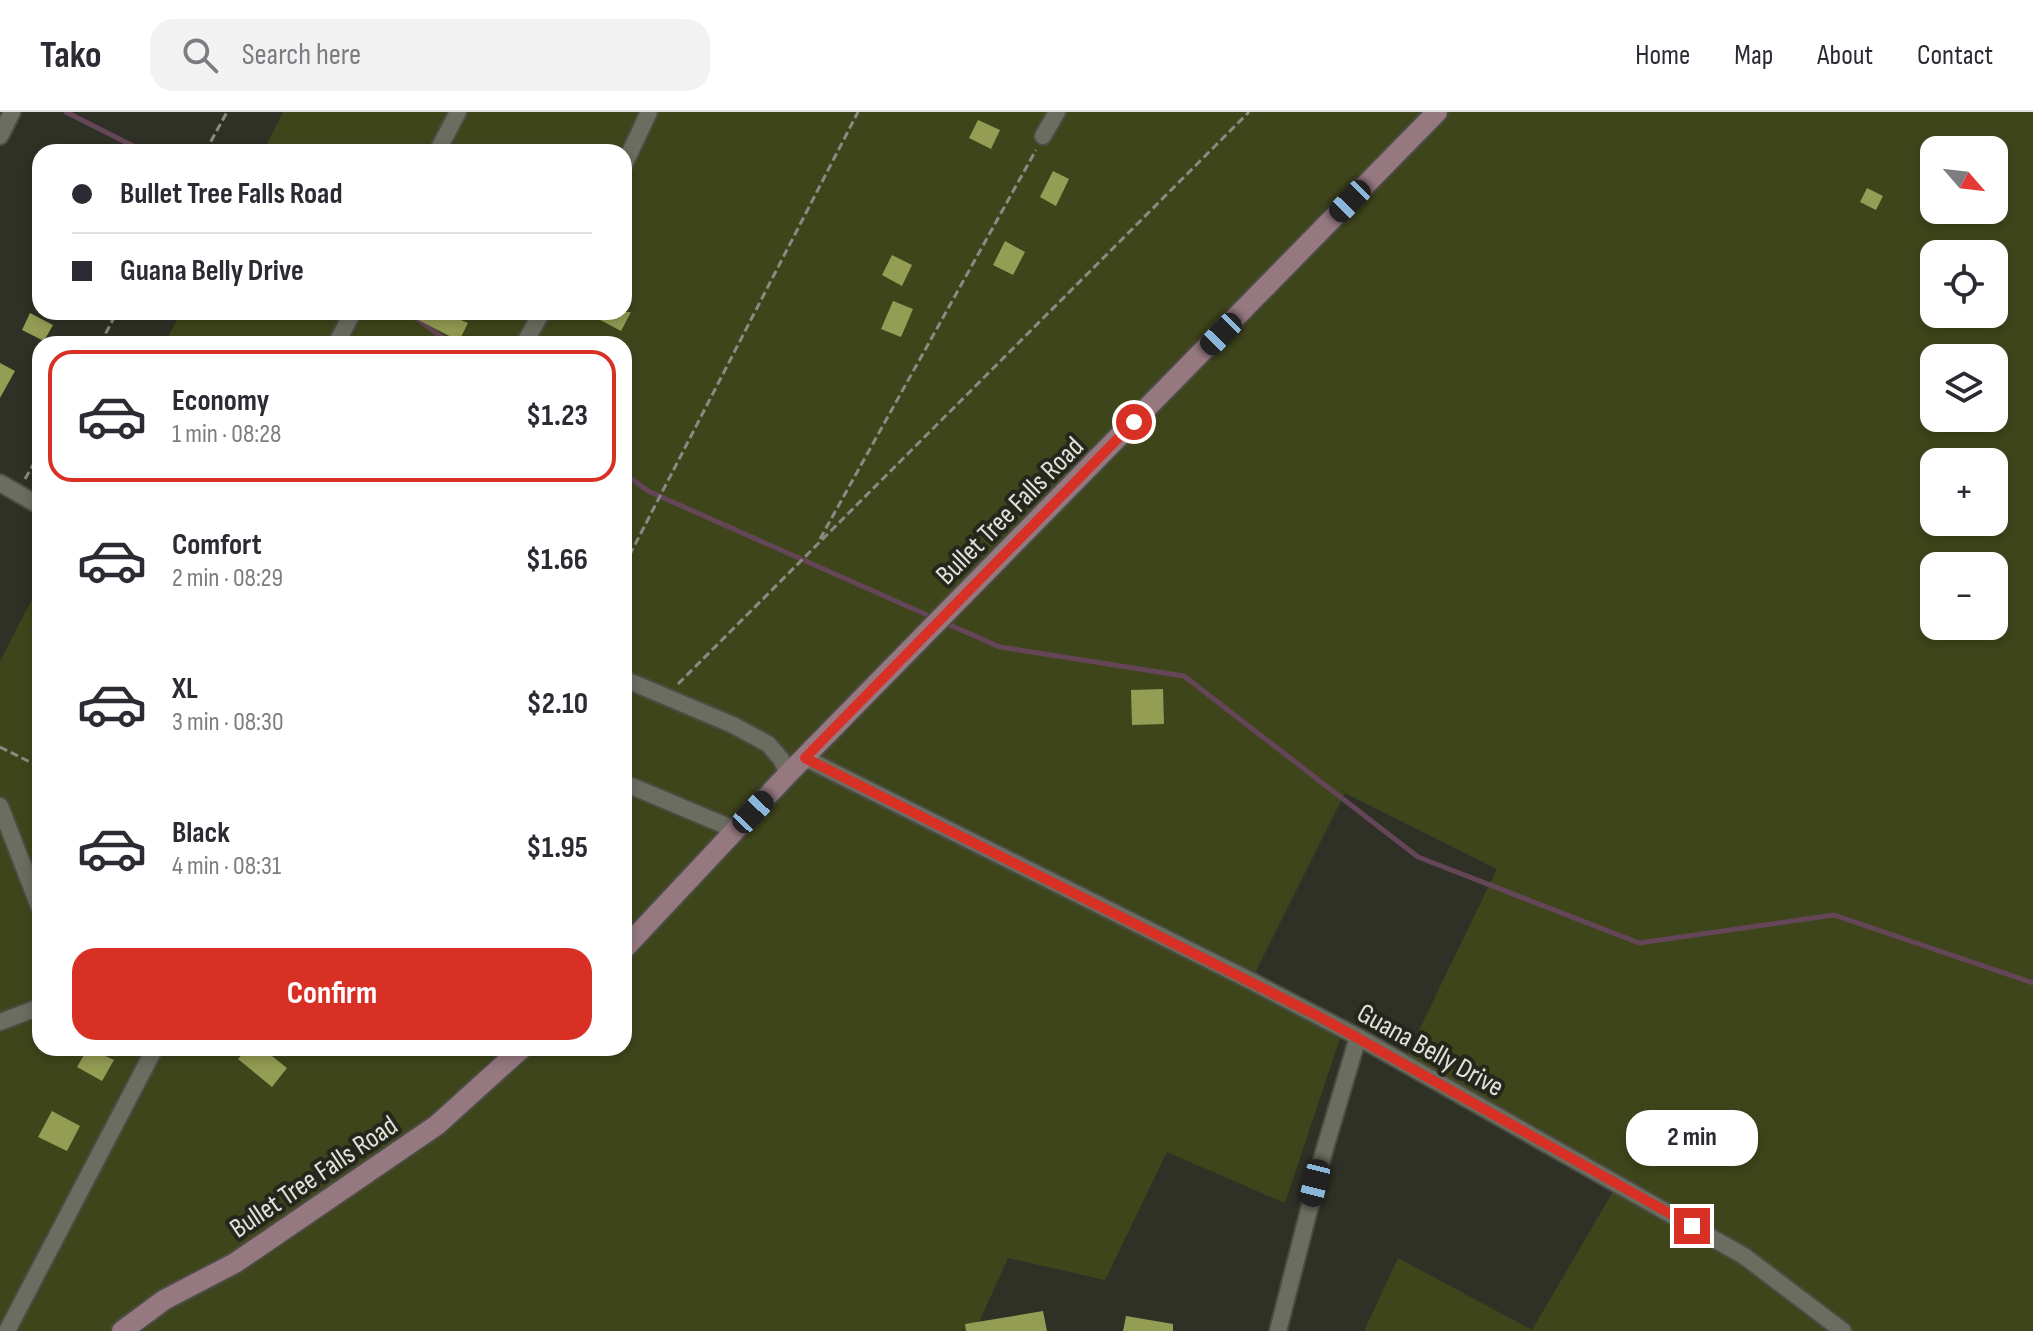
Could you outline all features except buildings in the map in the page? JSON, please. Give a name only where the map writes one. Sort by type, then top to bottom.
[{"type":"main road","name":"Bullet Tree Falls Road","points":[[632,940],[788,774],[1437,112]]},
{"type":"main road","name":"Bullet Tree Falls Road","points":[[122,1331],[164,1300],[248,1255],[437,1125],[513,1056]]},
{"type":"street","points":[[0,136],[12,112]]},
{"type":"street","points":[[441,144],[458,112]]},
{"type":"street","points":[[632,148],[649,112]]},
{"type":"street","points":[[1043,136],[1057,112]]},
{"type":"street","points":[[0,483],[32,501]]},
{"type":"street","points":[[632,683],[733,725],[768,744],[781,759],[788,774]]},
{"type":"street","name":"Guana Belly Drive","points":[[805,758],[1358,1037],[1744,1256],[1843,1331]]},
{"type":"street","points":[[632,786],[736,830]]},
{"type":"street","points":[[0,806],[32,888]]},
{"type":"street","points":[[0,1022],[32,1010]]},
{"type":"street","points":[[1278,1331],[1323,1155],[1358,1037]]},
{"type":"street","points":[[7,1331],[151,1056]]},
{"type":"path","points":[[209,144],[227,112]]},
{"type":"path","points":[[632,550],[858,112]]},
{"type":"path","points":[[665,697],[1249,112]]},
{"type":"path","points":[[817,544],[1043,136]]},
{"type":"path","points":[[18,493],[32,468]]},
{"type":"path","points":[[0,747],[32,763]]},
{"type":"green space","points":[[283,112],[2033,112],[2033,1331],[1364,1331],[1398,1258],[1532,1330],[1618,1183],[1403,1063],[1497,869],[1345,793],[1251,981],[1343,1029],[1285,1203],[1167,1152],[1105,1280],[1008,1258],[975,1331],[0,1331],[0,661],[32,599],[32,1056],[632,1056],[632,336],[168,336],[177,320],[632,320],[632,144],[267,144]]},
{"type":"waterway","points":[[66,112],[129,144]]},
{"type":"waterway","points":[[419,320],[440,336]]},
{"type":"waterway","points":[[632,479],[648,491],[934,618]]},
{"type":"waterway","points":[[943,622],[1000,647],[1184,676],[1418,857],[1639,943],[1834,915],[2033,983]]},
{"type":"route","points":[[1134,422],[805,758],[1320,1017],[1692,1226]]}]
